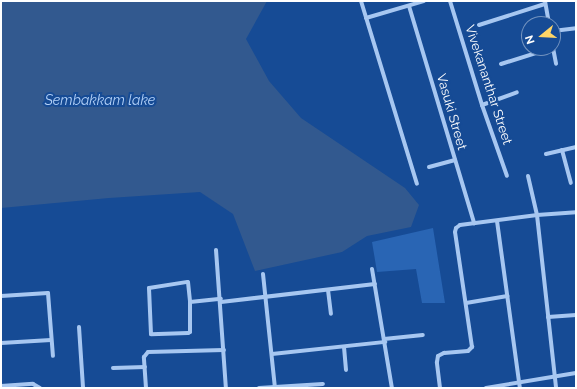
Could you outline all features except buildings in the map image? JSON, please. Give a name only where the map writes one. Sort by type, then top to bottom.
[{"type":"street","points":[[361,1],[417,184]]},
{"type":"street","points":[[366,18],[424,1]]},
{"type":"street","name":"Vivekananthar Street","points":[[450,1],[482,106],[507,176]]},
{"type":"street","points":[[479,25],[545,2],[548,16]]},
{"type":"street","name":"Vasuki Street","points":[[409,6],[474,224]]},
{"type":"street","points":[[561,30],[576,28]]},
{"type":"street","points":[[501,64],[526,56]]},
{"type":"street","points":[[554,56],[556,64]]},
{"type":"street","points":[[482,106],[517,92]]},
{"type":"street","points":[[546,154],[576,147]]},
{"type":"street","points":[[562,150],[571,183]]},
{"type":"street","points":[[429,167],[455,160]]},
{"type":"street","points":[[528,176],[537,215],[556,388]]},
{"type":"street","points":[[440,388],[437,362],[438,356],[444,353],[468,351],[472,347],[455,229],[460,225],[537,215],[576,212]]},
{"type":"street","points":[[497,221],[520,386]]},
{"type":"street","points":[[216,250],[221,301],[226,388]]},
{"type":"street","points":[[372,268],[392,388]]},
{"type":"street","points":[[264,274],[275,387]]},
{"type":"street","points":[[188,282],[190,302],[190,332],[152,334],[149,288],[188,282]]},
{"type":"street","points":[[190,302],[266,297],[375,284]]},
{"type":"street","points":[[328,290],[331,314]]},
{"type":"street","points":[[1,296],[48,293],[53,356]]},
{"type":"street","points":[[466,303],[507,296]]},
{"type":"street","points":[[548,317],[576,315]]},
{"type":"street","points":[[79,326],[83,388]]},
{"type":"street","points":[[272,354],[344,347],[423,335]]},
{"type":"street","points":[[1,343],[51,340]]},
{"type":"street","points":[[344,347],[346,370]]},
{"type":"street","points":[[146,388],[145,354],[152,351],[224,350]]},
{"type":"street","points":[[113,368],[145,367]]},
{"type":"street","points":[[486,388],[520,386],[576,373]]},
{"type":"street","points":[[1,386],[34,384],[40,388]]},
{"type":"street","points":[[259,388],[323,384]]},
{"type":"shaded area","points":[[433,228],[445,303],[422,303],[416,269],[377,272],[372,242]]},
{"type":"water","name":"Sembakkam lake","points":[[1,1],[267,1],[246,39],[269,81],[301,118],[405,188],[419,205],[411,227],[367,236],[342,252],[255,271],[233,214],[200,192],[109,198],[1,208]]}]
